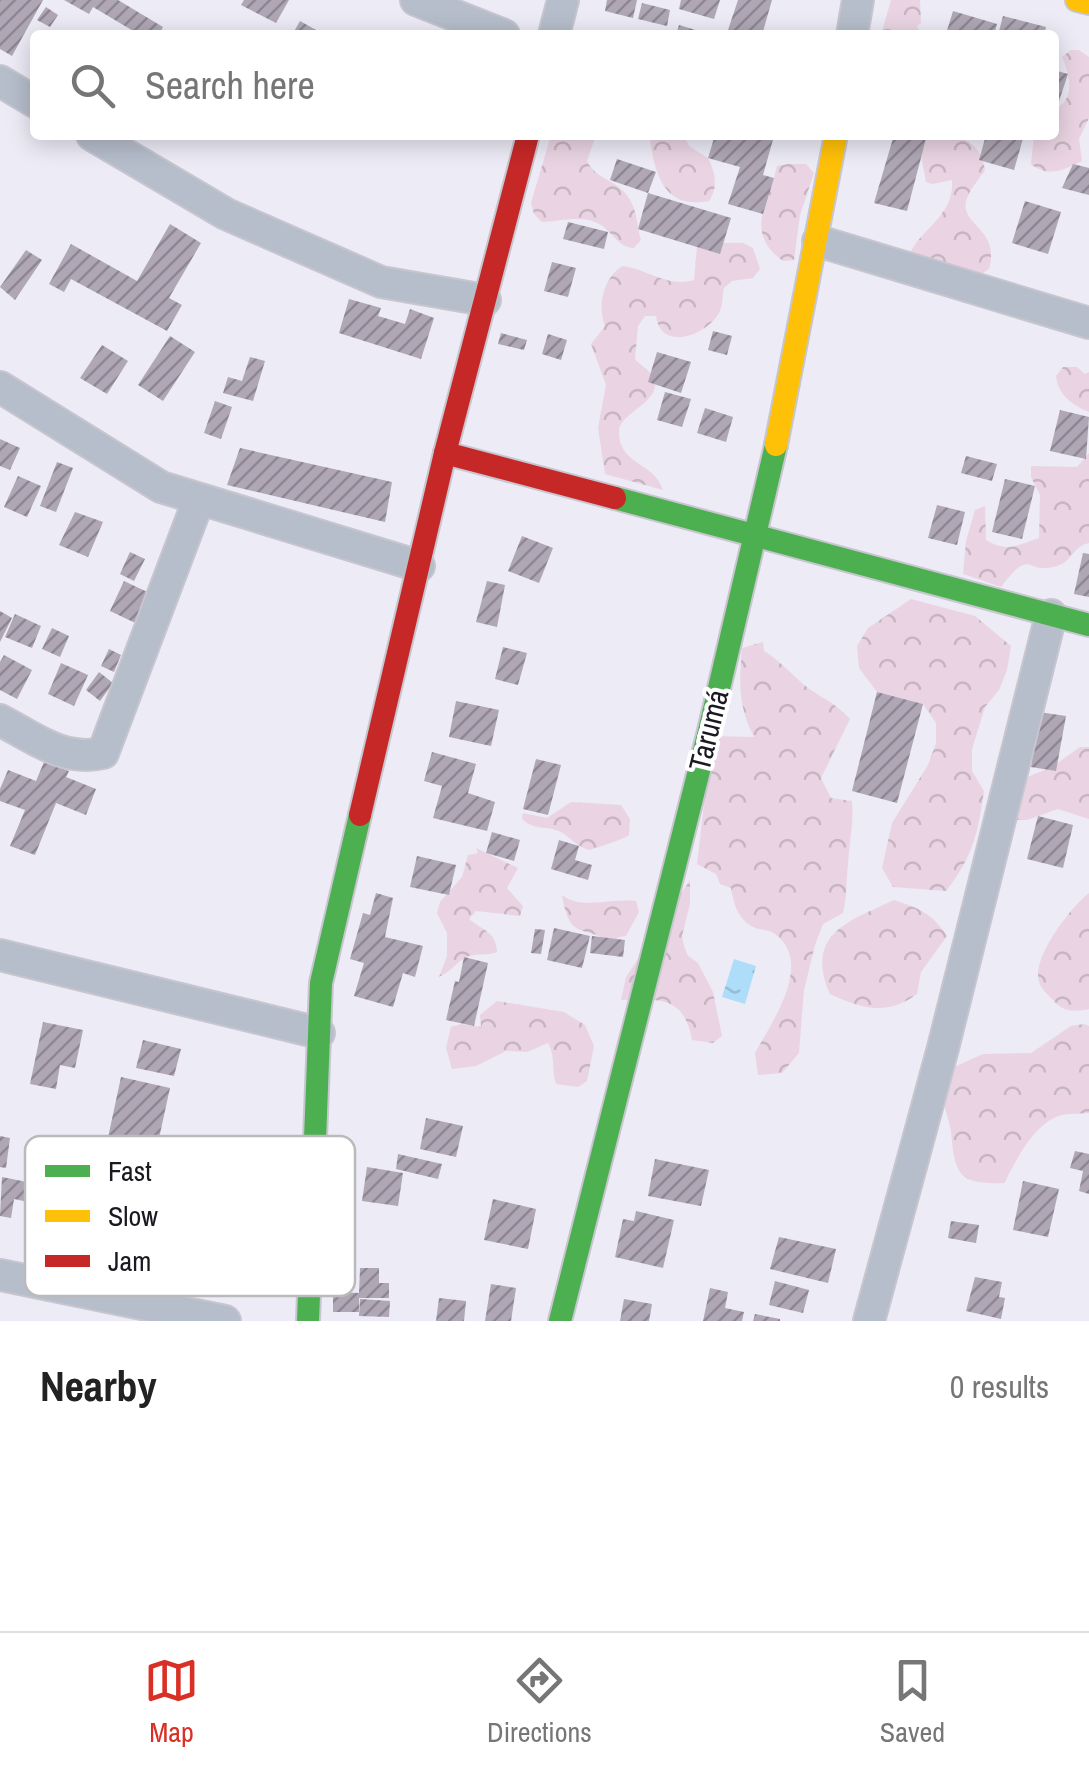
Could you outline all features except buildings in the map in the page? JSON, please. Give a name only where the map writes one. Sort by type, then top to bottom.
[{"type":"street","points":[[416,0],[491,30]]},
{"type":"street","points":[[555,30],[563,0]]},
{"type":"street","points":[[853,30],[858,0]]},
{"type":"street","points":[[1077,0],[1089,4]]},
{"type":"street","points":[[0,81],[30,99]]},
{"type":"street","points":[[100,140],[226,214],[381,282],[484,300]]},
{"type":"street","points":[[315,1136],[321,983],[444,454],[527,140]]},
{"type":"street","name":"Tarumá","points":[[560,1321],[758,536],[835,140]]},
{"type":"street","points":[[818,241],[1089,323]]},
{"type":"street","points":[[0,387],[162,487],[419,566]]},
{"type":"street","points":[[444,454],[1089,625]]},
{"type":"street","points":[[0,720],[62,754],[83,758],[103,753],[200,499]]},
{"type":"street","points":[[870,1321],[1051,615]]},
{"type":"street","points":[[0,955],[319,1033]]},
{"type":"street","points":[[0,1275],[25,1280]]},
{"type":"street","points":[[103,1296],[225,1321]]},
{"type":"street","points":[[308,1321],[309,1296]]},
{"type":"green space","points":[[891,0],[920,0],[919,30],[882,30]]},
{"type":"green space","points":[[1071,50],[1079,50],[1089,57],[1089,118],[1079,139],[1082,161],[1050,172],[1031,164],[1033,140],[1059,140],[1059,106],[1066,100],[1069,86],[1062,57]]},
{"type":"green space","points":[[550,140],[594,140],[587,161],[625,193],[632,204],[641,240],[634,248],[629,247],[587,220],[542,222],[531,203]]},
{"type":"green space","points":[[650,140],[686,140],[708,158],[713,169],[714,190],[709,201],[680,200],[671,194],[654,162]]},
{"type":"green space","points":[[926,140],[965,140],[982,159],[985,170],[969,194],[966,207],[989,244],[989,269],[980,275],[907,260],[919,239],[942,214],[951,193],[952,180],[926,182],[921,155]]},
{"type":"green space","points":[[806,164],[814,173],[800,215],[794,260],[783,261],[771,250],[761,228],[777,166]]},
{"type":"green space","points":[[743,243],[753,248],[760,269],[753,278],[732,281],[724,288],[720,310],[713,321],[684,337],[666,334],[656,316],[645,316],[638,326],[635,359],[651,373],[655,384],[648,399],[621,424],[620,442],[624,451],[652,474],[663,490],[605,474],[598,428],[606,385],[591,344],[605,326],[602,310],[606,285],[622,266],[675,282],[694,280],[697,247]]},
{"type":"green space","points":[[1063,367],[1089,372],[1089,412],[1072,403],[1060,389],[1056,376]]},
{"type":"green space","points":[[1089,453],[1089,543],[1057,566],[1019,567],[1001,587],[963,574],[966,541],[975,510],[985,506],[986,540],[994,544],[1012,546],[1039,538],[1040,495],[1031,477],[1031,466],[1077,467]]},
{"type":"green space","points":[[911,599],[975,616],[1011,646],[1007,670],[999,690],[985,707],[972,749],[972,771],[984,791],[976,832],[962,867],[946,891],[893,887],[882,868],[892,823],[928,765],[936,743],[936,723],[923,704],[877,692],[859,668],[857,646],[868,628]]},
{"type":"green space","points":[[763,642],[764,651],[850,719],[821,778],[831,798],[852,801],[852,818],[843,913],[823,924],[815,945],[804,990],[799,1053],[782,1073],[758,1075],[755,1053],[786,994],[791,961],[786,946],[775,934],[743,919],[731,888],[720,884],[716,874],[697,864],[712,736],[754,737],[741,694],[742,648]]},
{"type":"green space","points":[[1080,747],[1089,747],[1089,819],[1058,809],[1027,820],[1005,820],[1015,782],[1052,767]]},
{"type":"green space","points":[[571,802],[621,805],[630,819],[629,835],[589,850],[561,832],[522,819],[523,813],[547,818]]},
{"type":"green space","points":[[476,848],[518,868],[507,888],[523,906],[520,916],[476,911],[469,919],[491,935],[497,952],[469,956],[439,977],[447,956],[447,933],[437,913],[440,902],[462,877],[468,855],[478,853]]},
{"type":"green space","points":[[690,880],[690,904],[682,936],[688,956],[698,963],[713,992],[722,1036],[713,1043],[692,1040],[683,1015],[668,1003],[621,1000],[626,977]]},
{"type":"green space","points":[[1089,893],[1089,1009],[1069,1010],[1043,989],[1038,971],[1055,933]]},
{"type":"green space","points":[[562,895],[587,903],[636,901],[639,912],[626,936],[611,943],[573,926]]},
{"type":"green space","points":[[894,900],[925,913],[947,936],[921,972],[917,994],[895,1005],[874,1008],[830,994],[823,973],[827,943],[848,923]]},
{"type":"green space","points":[[497,1001],[564,1012],[585,1025],[594,1046],[587,1081],[578,1087],[556,1084],[548,1043],[527,1052],[506,1051],[476,1066],[452,1069],[446,1048],[451,1027],[481,1027],[480,1015]]},
{"type":"green space","points":[[1071,1026],[1089,1026],[1089,1113],[1063,1115],[1047,1122],[1025,1146],[1004,1183],[976,1182],[961,1174],[954,1158],[944,1104],[952,1068],[983,1054],[1031,1053]]},
{"type":"water","points":[[734,959],[756,966],[745,1004],[722,997]]},
{"type":"traffic: fast","points":[[560,1321],[709,731],[776,445]]},
{"type":"traffic: fast","points":[[615,498],[1089,625]]},
{"type":"traffic: fast","points":[[315,1136],[321,983],[360,815]]},
{"type":"traffic: fast","points":[[308,1321],[309,1296]]},
{"type":"traffic: slow","points":[[1077,0],[1089,3]]},
{"type":"traffic: slow","points":[[776,445],[835,140]]},
{"type":"traffic: jam","points":[[527,140],[445,453],[615,498]]},
{"type":"traffic: jam","points":[[360,815],[445,453]]}]
